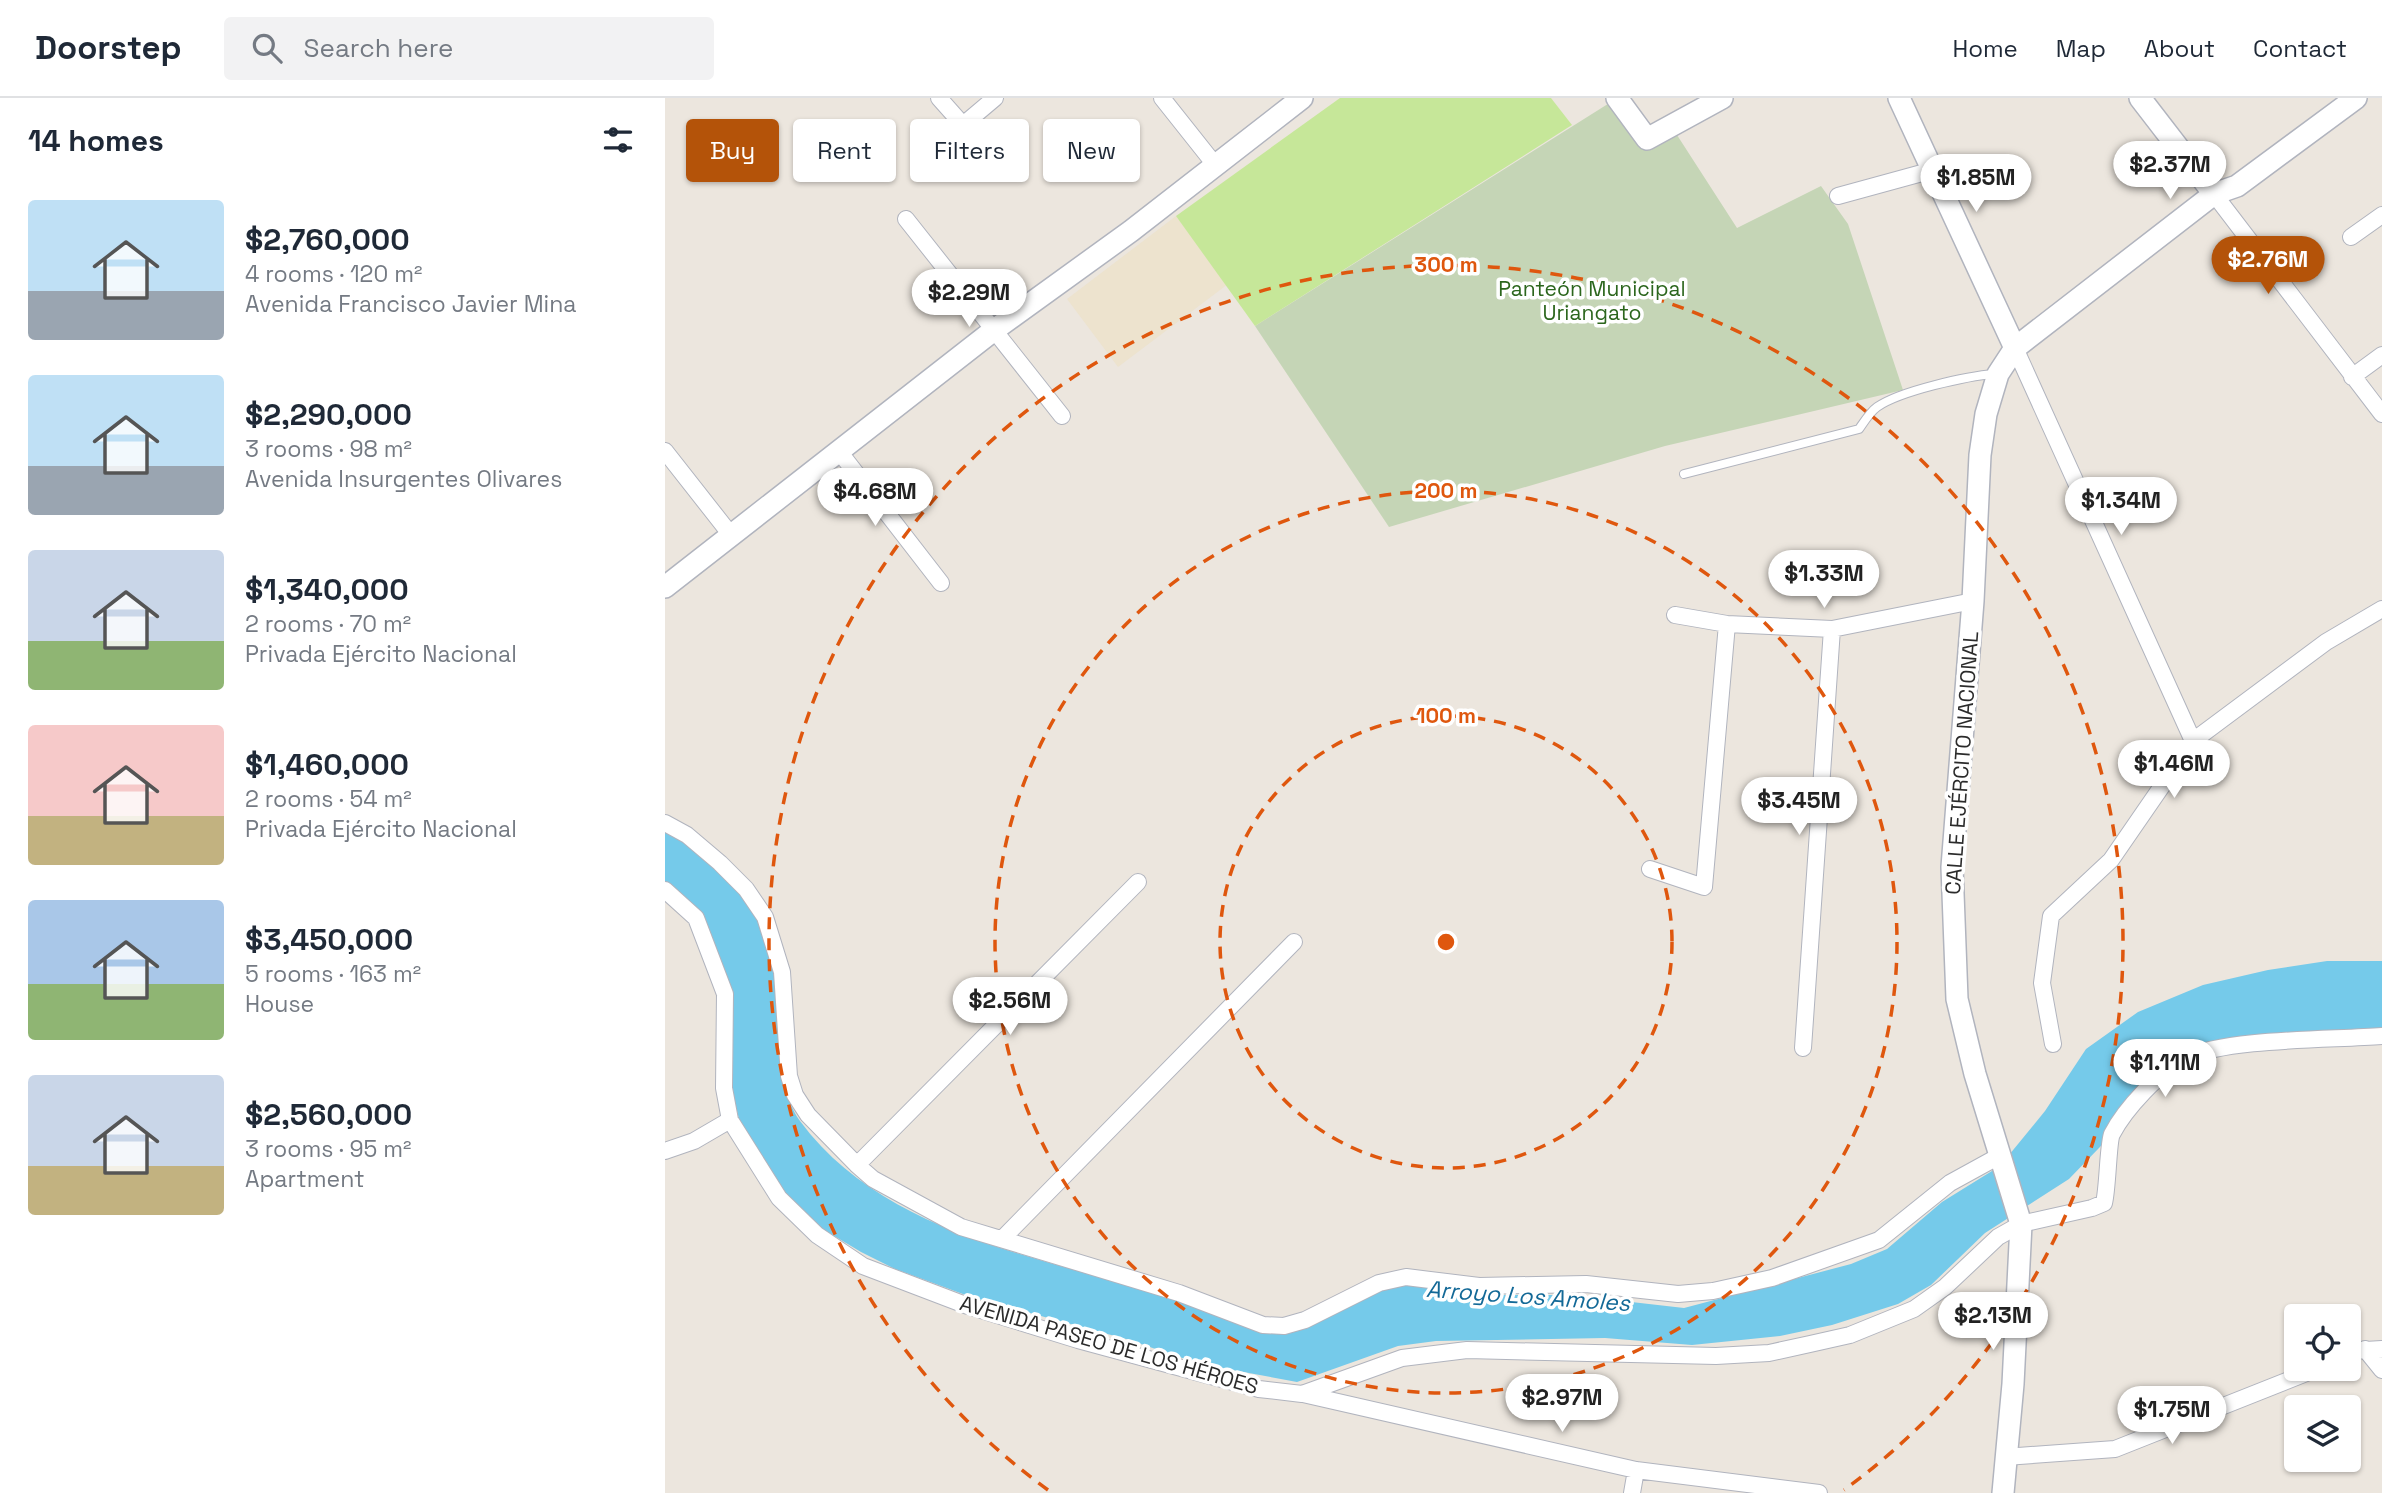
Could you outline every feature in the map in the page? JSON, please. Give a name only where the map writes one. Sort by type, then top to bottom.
[{"type":"street","points":[[939,98],[963,125],[995,98]]},
{"type":"street","points":[[1162,98],[1216,166]]},
{"type":"street","points":[[665,587],[994,330],[1216,166],[1302,98]]},
{"type":"street","points":[[1617,98],[1647,139],[1722,98]]},
{"type":"street","points":[[1899,98],[2193,741]]},
{"type":"street","points":[[2140,98],[2382,414]]},
{"type":"street","name":"CALLE EJÉRCITO NACIONAL","points":[[2003,1493],[2013,1384],[2020,1217],[1975,1074],[1958,999],[1952,867],[1973,601],[1980,455],[1986,414],[1998,374],[2015,348],[2214,194],[2237,186],[2356,98]]},
{"type":"street","points":[[1838,196],[1933,170]]},
{"type":"street","points":[[2351,237],[2382,215]]},
{"type":"street","points":[[906,219],[1062,416]]},
{"type":"street","points":[[2352,377],[2382,355]]},
{"type":"street","points":[[838,450],[941,583]]},
{"type":"street","points":[[665,451],[731,535]]},
{"type":"street","points":[[1675,615],[1727,624],[1832,629],[1973,601]]},
{"type":"street","points":[[2053,1044],[2042,983],[2051,916],[2111,860],[2193,741],[2326,642],[2382,609]]},
{"type":"street","points":[[1650,869],[1704,887],[1727,624]]},
{"type":"street","points":[[1803,1048],[1832,629]]},
{"type":"street","points":[[665,823],[687,835],[720,863],[746,889],[765,917],[782,972],[789,1076],[808,1115],[856,1166],[926,1210],[961,1227],[1191,1297],[1263,1325],[1284,1326],[1305,1320],[1379,1283],[1406,1278],[1489,1287],[1586,1284],[1651,1293],[1713,1291],[1772,1278],[1879,1240],[1950,1183],[2002,1158]]},
{"type":"street","points":[[856,1166],[1138,882]]},
{"type":"street","name":"AVENIDA PASEO DE LOS HÉROES","points":[[665,890],[696,918],[725,994],[724,1088],[730,1120],[779,1198],[817,1235],[863,1266],[968,1306],[1077,1340],[1259,1389],[1302,1394],[1402,1358],[1467,1350],[1716,1356],[1769,1353],[1850,1335],[1914,1309],[1945,1287],[2020,1217],[2092,1209],[2105,1203],[2109,1182],[2110,1136],[2139,1096],[2186,1058],[2227,1047],[2382,1036]]},
{"type":"street","points":[[1002,1239],[1294,942]]},
{"type":"street","points":[[665,1152],[694,1141],[730,1120]]},
{"type":"street","points":[[2361,1350],[2382,1349]]},
{"type":"street","points":[[2361,1353],[2382,1370]]},
{"type":"street","points":[[2005,1457],[2115,1449],[2286,1381]]},
{"type":"street","points":[[1302,1394],[1636,1470],[1819,1493]]},
{"type":"street","points":[[1632,1493],[1636,1470]]},
{"type":"lane","points":[[1684,474],[1859,429],[1875,407],[1902,396],[1973,375],[1998,374]]},
{"type":"shaded area","points":[[1176,216],[1228,284],[1118,367],[1067,299]]},
{"type":"green space","points":[[1340,98],[1551,98],[1572,125],[1255,326],[1176,216]]},
{"type":"green space","name":"Panteón Municipal Uriangato","points":[[1611,102],[1643,148],[1677,135],[1737,228],[1821,186],[1848,224],[1903,390],[1665,446],[1389,527],[1255,326]]},
{"type":"water","name":"Arroyo Los Amoles","points":[[665,830],[696,850],[726,876],[750,907],[759,924],[774,976],[786,1090],[800,1121],[830,1155],[864,1183],[902,1207],[943,1226],[1029,1257],[1213,1311],[1271,1331],[1367,1293],[1403,1283],[1453,1286],[1504,1295],[1570,1295],[1684,1308],[1851,1264],[1887,1249],[1942,1202],[2000,1166],[2045,1111],[2086,1049],[2138,1012],[2203,985],[2268,970],[2327,961],[2382,961],[2382,1036],[2186,1058],[2069,1179],[1985,1233],[1931,1285],[1898,1304],[1832,1325],[1780,1336],[1692,1345],[1605,1338],[1436,1341],[1398,1346],[1297,1382],[1200,1364],[1126,1339],[971,1297],[895,1269],[861,1252],[811,1222],[786,1201],[763,1168],[739,1119],[733,1095],[732,998],[678,892],[665,882]]}]
